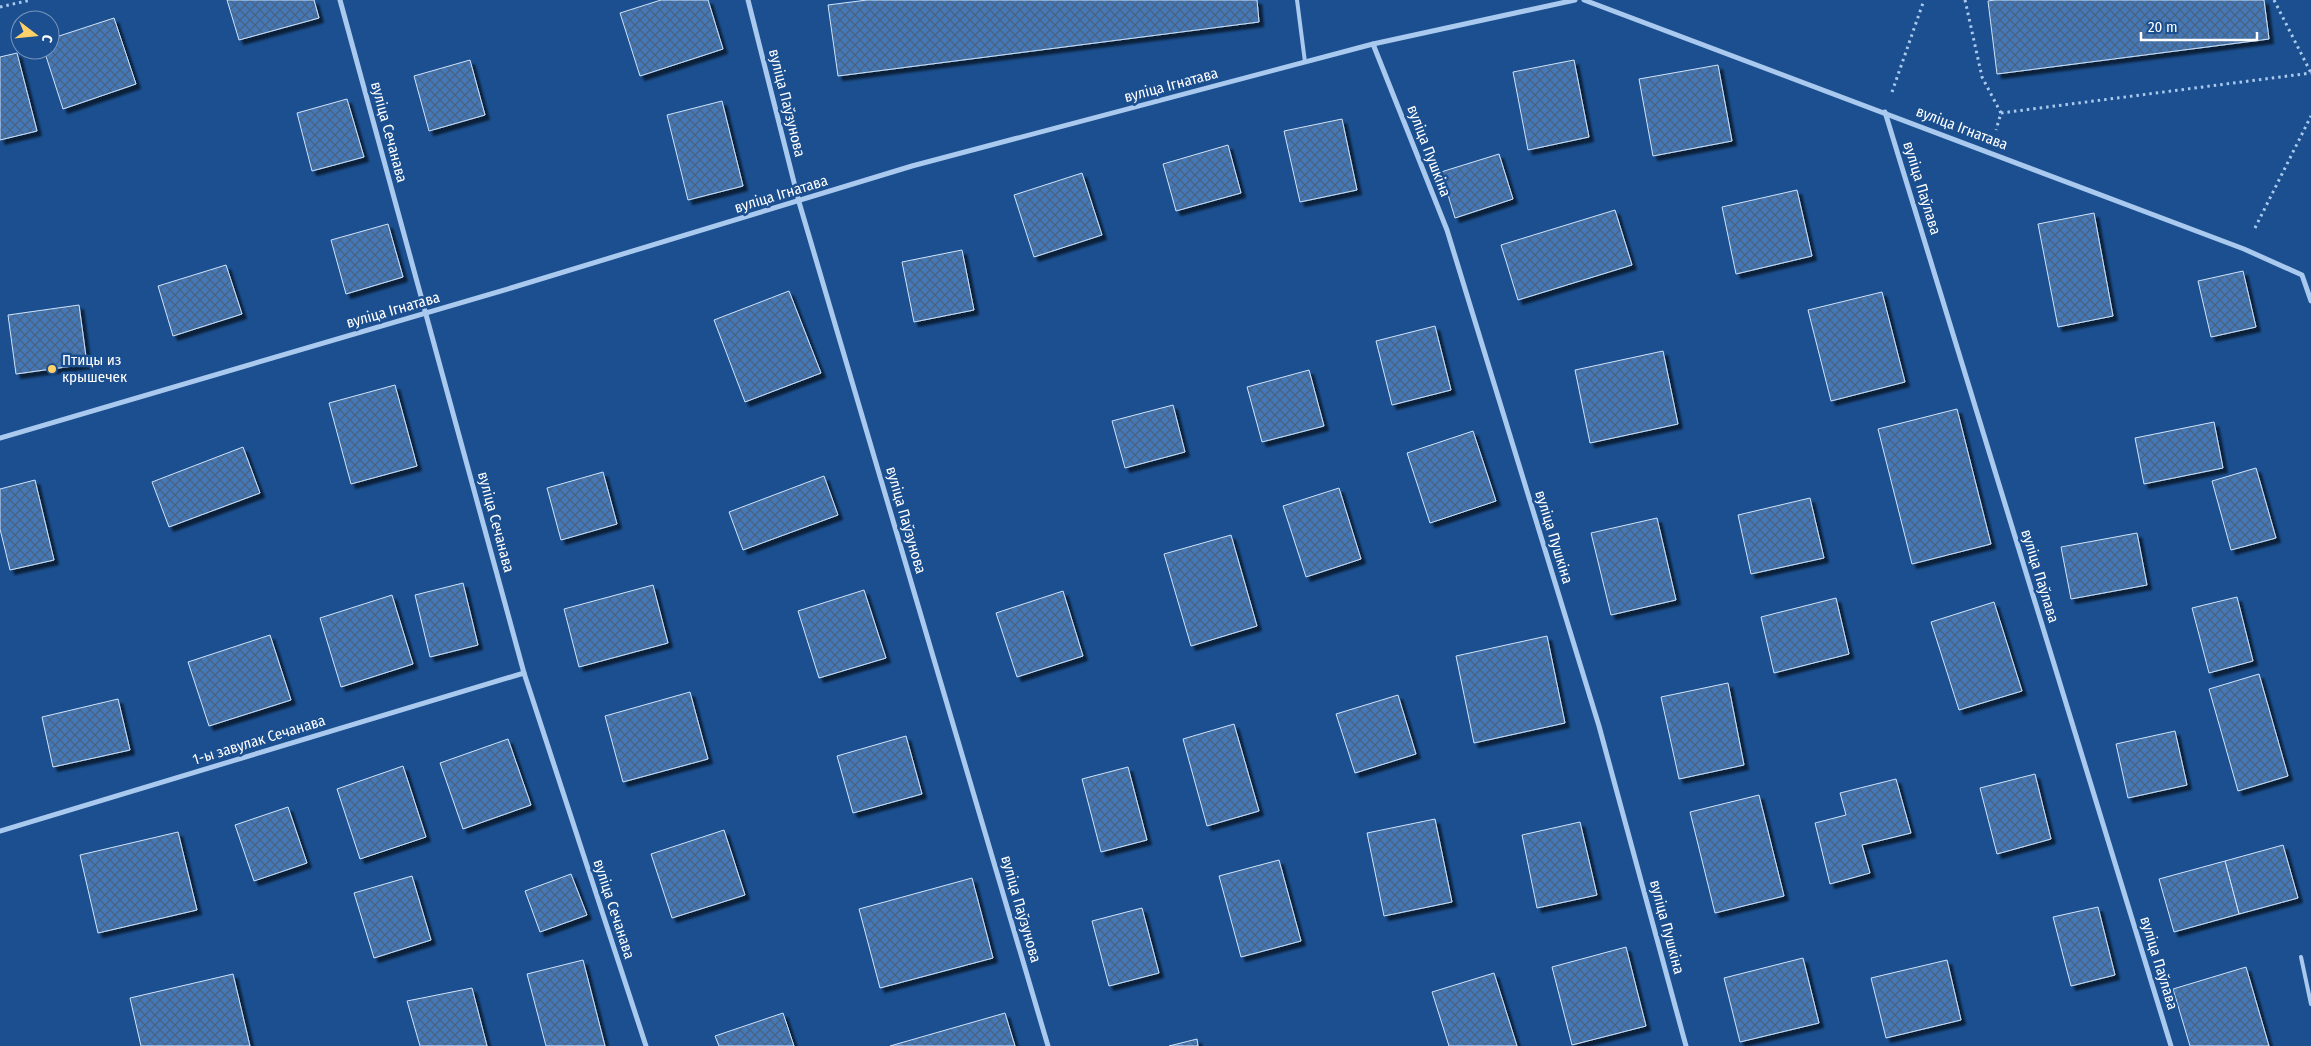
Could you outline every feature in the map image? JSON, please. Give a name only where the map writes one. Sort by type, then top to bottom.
[{"type":"street","name":"вуліца Сечанава","points":[[340,0],[524,673],[646,1046]]},
{"type":"street","name":"вуліца Паўзунова","points":[[748,0],[799,202],[1048,1046]]},
{"type":"street","name":"вуліца Ігнатава","points":[[0,438],[799,202],[912,166],[1374,44],[1575,0]]},
{"type":"street","name":"вуліца Ігнатава","points":[[1584,0],[2244,249],[2302,275],[2311,301]]},
{"type":"street","name":"вуліца Пушкіна","points":[[1374,44],[1446,230],[1599,726],[1686,1046]]},
{"type":"street","name":"вуліца Паўлава","points":[[1885,112],[2171,1046]]},
{"type":"street","name":"1-ы завулак Сечанава","points":[[0,831],[524,673]]},
{"type":"lane","points":[[1297,0],[1305,62]]},
{"type":"lane","points":[[2301,957],[2311,1004]]},
{"type":"path","points":[[0,7],[31,0]]},
{"type":"path","points":[[1885,112],[1924,0]]},
{"type":"path","points":[[1965,0],[1982,77],[2001,113],[1990,152]]},
{"type":"path","points":[[2001,113],[2311,73],[2274,0]]},
{"type":"path","points":[[2244,249],[2311,116]]},
{"type":"building","points":[[227,0],[314,0],[319,18],[239,40]]},
{"type":"building","points":[[661,0],[708,0],[723,49],[640,76],[620,13]]},
{"type":"building","points":[[867,0],[1257,0],[1259,22],[838,76],[828,5]]},
{"type":"building","points":[[2264,0],[2269,39],[1997,74],[1988,1]]},
{"type":"building","points":[[114,18],[136,84],[63,109],[47,60],[60,60],[60,36]]},
{"type":"building","points":[[10,55],[10,60],[19,60],[37,131],[0,140],[0,57]]},
{"type":"building","points":[[470,60],[485,115],[429,131],[414,76]]},
{"type":"building","points":[[1574,60],[1589,137],[1528,150],[1513,72]]},
{"type":"building","points":[[1718,65],[1732,141],[1653,156],[1639,79]]},
{"type":"building","points":[[347,99],[364,157],[312,171],[297,113]]},
{"type":"building","points":[[722,101],[743,186],[688,200],[667,115]]},
{"type":"building","points":[[1342,119],[1357,190],[1300,202],[1284,131]]},
{"type":"building","points":[[1228,145],[1241,193],[1176,211],[1163,164]]},
{"type":"building","points":[[1499,154],[1513,199],[1455,218],[1441,172]]},
{"type":"building","points":[[1082,173],[1102,235],[1034,257],[1014,195]]},
{"type":"building","points":[[1797,190],[1812,256],[1736,274],[1722,207]]},
{"type":"building","points":[[1615,210],[1632,265],[1518,300],[1501,245]]},
{"type":"building","points":[[2094,213],[2113,316],[2058,327],[2038,224]]},
{"type":"building","points":[[388,224],[403,277],[346,294],[331,240]]},
{"type":"building","points":[[962,250],[974,310],[914,322],[902,262]]},
{"type":"building","points":[[226,265],[242,314],[173,336],[158,286]]},
{"type":"building","points":[[2243,271],[2256,327],[2211,337],[2198,281]]},
{"type":"building","points":[[789,291],[821,373],[745,402],[714,320]]},
{"type":"building","points":[[1882,292],[1905,382],[1831,401],[1808,310]]},
{"type":"building","points":[[79,305],[87,364],[16,374],[8,315]]},
{"type":"building","points":[[1435,326],[1451,390],[1392,405],[1376,341]]},
{"type":"building","points":[[1663,351],[1678,424],[1590,443],[1575,370]]},
{"type":"building","points":[[1309,370],[1324,426],[1262,442],[1247,387]]},
{"type":"building","points":[[395,385],[417,466],[351,484],[329,403]]},
{"type":"building","points":[[1173,405],[1185,452],[1125,468],[1112,421]]},
{"type":"building","points":[[1957,409],[1991,544],[1912,564],[1878,429]]},
{"type":"building","points":[[2214,422],[2223,468],[2144,484],[2135,438]]},
{"type":"building","points":[[1473,431],[1496,501],[1430,523],[1407,453]]},
{"type":"building","points":[[243,447],[260,493],[169,527],[152,482]]},
{"type":"building","points":[[2256,468],[2276,538],[2231,550],[2212,481]]},
{"type":"building","points":[[603,472],[617,524],[561,540],[547,488]]},
{"type":"building","points":[[824,476],[838,515],[743,550],[729,512]]},
{"type":"building","points":[[35,480],[54,560],[10,570],[0,529],[0,489]]},
{"type":"building","points":[[1339,488],[1361,559],[1306,577],[1283,506]]},
{"type":"building","points":[[1810,498],[1824,558],[1751,574],[1738,515]]},
{"type":"building","points":[[1657,518],[1676,600],[1611,615],[1591,533]]},
{"type":"building","points":[[2137,533],[2147,585],[2071,599],[2061,547]]},
{"type":"building","points":[[1231,535],[1257,626],[1191,646],[1164,554]]},
{"type":"building","points":[[463,583],[478,645],[430,657],[415,595]]},
{"type":"building","points":[[653,585],[668,643],[579,667],[564,609]]},
{"type":"building","points":[[864,590],[886,658],[819,678],[798,611]]},
{"type":"building","points":[[1063,591],[1083,656],[1017,677],[996,613]]},
{"type":"building","points":[[392,595],[413,664],[341,687],[320,618]]},
{"type":"building","points":[[2237,597],[2253,661],[2209,673],[2192,608]]},
{"type":"building","points":[[1836,598],[1849,654],[1774,673],[1761,617]]},
{"type":"building","points":[[1994,602],[2022,691],[1959,710],[1931,622]]},
{"type":"building","points":[[270,635],[291,700],[209,726],[188,662]]},
{"type":"building","points":[[1547,636],[1565,723],[1474,743],[1456,656]]},
{"type":"building","points":[[2259,674],[2288,776],[2238,791],[2209,689]]},
{"type":"building","points":[[1728,683],[1744,765],[1679,779],[1661,697]]},
{"type":"building","points":[[690,692],[708,759],[623,782],[605,716]]},
{"type":"building","points":[[1398,695],[1416,754],[1355,773],[1336,714]]},
{"type":"building","points":[[118,699],[130,750],[53,767],[42,717]]},
{"type":"building","points":[[1234,724],[1259,811],[1207,826],[1183,739]]},
{"type":"building","points":[[2175,731],[2187,785],[2128,798],[2116,744]]},
{"type":"building","points":[[906,736],[922,794],[853,813],[837,756]]},
{"type":"building","points":[[508,739],[531,805],[463,829],[440,763]]},
{"type":"building","points":[[403,766],[426,837],[360,859],[337,789]]},
{"type":"building","points":[[1128,767],[1147,840],[1101,852],[1082,779]]},
{"type":"building","points":[[2035,774],[2051,839],[1997,854],[1980,788]]},
{"type":"building","points":[[1896,779],[1911,833],[1862,845],[1870,873],[1830,884],[1815,823],[1846,815],[1840,793]]},
{"type":"building","points":[[1759,795],[1784,896],[1715,913],[1690,812]]},
{"type":"building","points":[[288,807],[307,863],[254,881],[235,825]]},
{"type":"building","points":[[1435,819],[1452,902],[1384,916],[1367,833]]},
{"type":"building","points":[[1580,822],[1597,895],[1537,908],[1522,835]]},
{"type":"building","points":[[724,830],[745,895],[672,918],[651,854]]},
{"type":"building","points":[[178,832],[197,910],[98,933],[80,855]]},
{"type":"building","points":[[2283,845],[2298,898],[2239,914],[2225,861]]},
{"type":"building","points":[[1279,860],[1301,941],[1241,957],[1219,876]]},
{"type":"building","points":[[2225,861],[2239,914],[2174,932],[2159,879]]},
{"type":"building","points":[[571,874],[587,915],[540,932],[525,891]]},
{"type":"building","points":[[412,876],[431,940],[374,958],[354,893]]},
{"type":"building","points":[[972,878],[993,958],[880,988],[859,909]]},
{"type":"building","points":[[2098,907],[2115,975],[2071,986],[2053,917]]},
{"type":"building","points":[[1142,908],[1159,973],[1109,986],[1092,921]]},
{"type":"building","points":[[1626,947],[1646,1026],[1572,1045],[1552,967]]},
{"type":"building","points":[[1803,958],[1819,1023],[1740,1042],[1724,978]]},
{"type":"building","points":[[583,960],[605,1046],[546,1046],[527,974]]},
{"type":"building","points":[[1947,960],[1961,1020],[1886,1038],[1871,978]]},
{"type":"building","points":[[2246,967],[2269,1046],[2190,1046],[2173,989]]},
{"type":"building","points":[[1494,973],[1517,1046],[1449,1046],[1432,992]]},
{"type":"building","points":[[233,974],[250,1046],[141,1046],[130,998]]},
{"type":"building","points":[[472,988],[487,1046],[420,1046],[407,1001]]},
{"type":"building","points":[[783,1013],[794,1046],[719,1046],[715,1036]]},
{"type":"building","points":[[1005,1013],[1015,1046],[890,1046]]},
{"type":"building","points":[[1197,1039],[1198,1046],[1169,1046]]},
{"type":"place","name":"Птицы из крышечек","points":[[52,369]]}]
